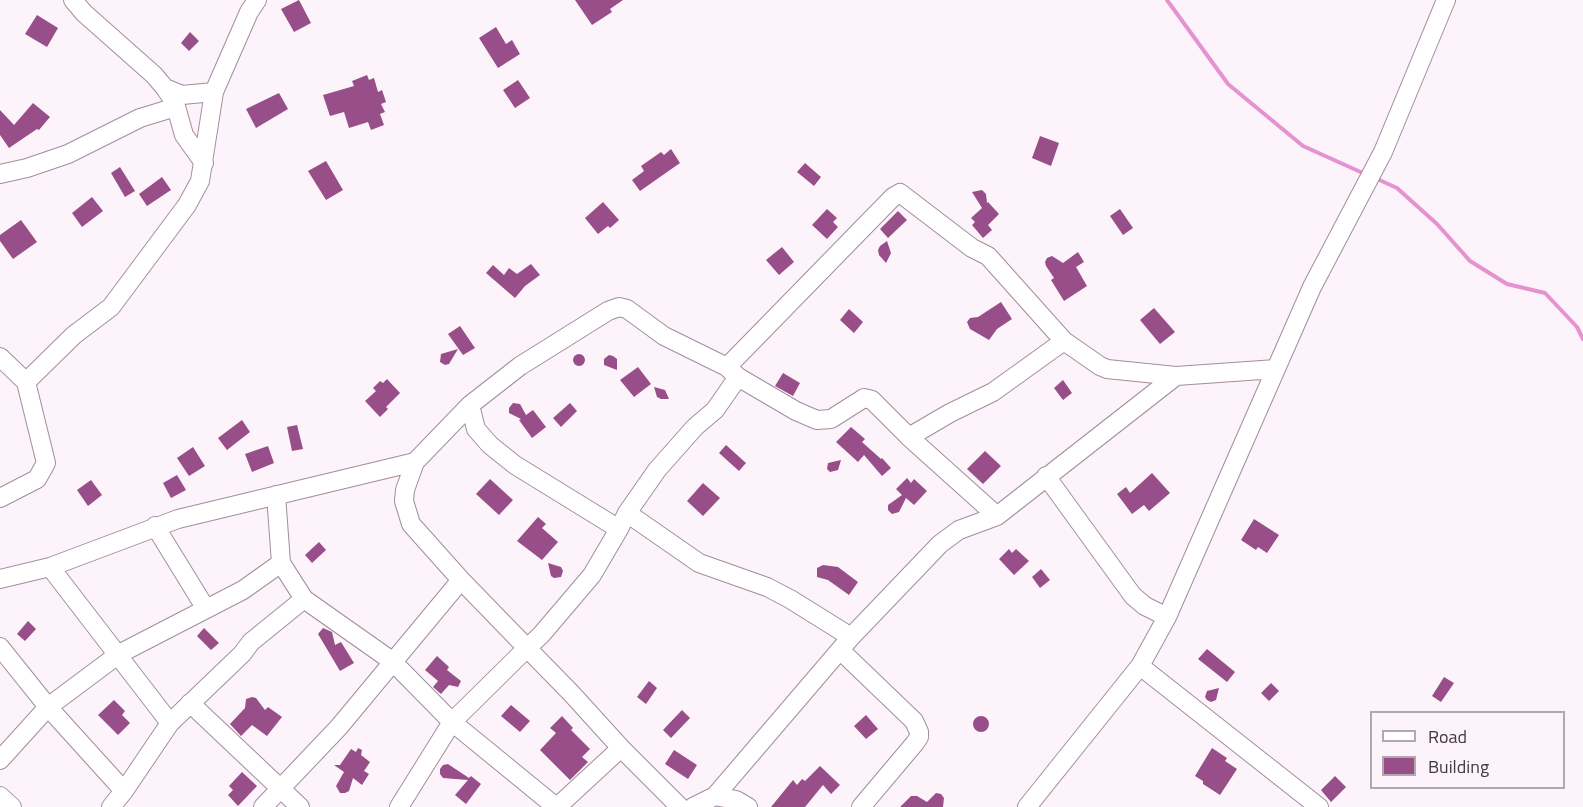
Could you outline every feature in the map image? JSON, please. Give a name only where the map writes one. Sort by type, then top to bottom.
[{"type":"street","points":[[73,0],[165,88],[176,107],[184,135],[204,163]]},
{"type":"street","points":[[26,382],[74,335],[111,307],[187,205],[200,181],[214,92],[249,12],[257,0]]},
{"type":"street","points":[[1036,804],[1140,666],[1167,617],[1312,287],[1383,152],[1446,0]]},
{"type":"street","points":[[165,88],[182,95],[214,92]]},
{"type":"street","points":[[0,174],[55,159],[81,149],[140,118],[176,107]]},
{"type":"street","points":[[399,807],[452,722],[541,635],[591,575],[657,470],[698,424],[715,410],[733,372],[815,275],[898,194],[904,195],[972,248],[988,256],[1064,341],[1100,366],[1107,369],[1176,376],[1276,369]]},
{"type":"street","points":[[680,807],[461,580],[408,519],[404,501],[405,490],[415,462],[470,405],[520,366],[608,311],[619,307],[627,309],[670,340],[733,372],[796,411],[817,420],[831,419],[860,400],[868,398],[997,516]]},
{"type":"street","points":[[909,437],[993,392],[1064,341]]},
{"type":"street","points":[[0,357],[26,382],[46,463],[37,479],[0,498]]},
{"type":"street","points":[[693,807],[715,796],[846,644],[940,544],[963,528],[997,516],[1176,376]]},
{"type":"street","points":[[470,405],[477,429],[490,445],[514,465],[699,563],[782,595],[846,644],[914,721],[919,732],[915,743],[861,807]]},
{"type":"street","points":[[0,579],[50,567],[178,519],[415,462]]},
{"type":"street","points":[[1046,476],[1133,596],[1144,606],[1167,617]]},
{"type":"street","points":[[276,495],[281,563],[304,599],[392,661],[452,722],[556,807],[621,748]]},
{"type":"street","points":[[155,526],[206,609]]},
{"type":"street","points":[[0,760],[48,707],[118,654],[243,590],[281,563]]},
{"type":"street","points":[[50,567],[170,723]]},
{"type":"street","points":[[263,807],[339,727],[461,580]]},
{"type":"street","points":[[111,807],[170,723],[242,654],[251,642],[304,599]]},
{"type":"street","points":[[0,647],[48,707],[124,791]]},
{"type":"street","points":[[1140,666],[1318,807]]},
{"type":"street","points":[[190,703],[300,807]]},
{"type":"street","points":[[0,796],[12,807]]},
{"type":"street","points":[[715,796],[736,800],[748,807]]},
{"type":"building","points":[[299,0],[311,23],[294,32],[281,9]]},
{"type":"building","points":[[575,0],[623,0],[610,9],[612,12],[592,25]]},
{"type":"building","points":[[37,15],[58,28],[47,47],[25,34]]},
{"type":"building","points":[[496,27],[506,44],[512,40],[520,54],[498,68],[479,38]]},
{"type":"building","points":[[190,32],[199,41],[189,51],[181,43]]},
{"type":"building","points":[[367,75],[369,80],[374,78],[378,92],[382,90],[386,102],[381,104],[385,112],[380,114],[384,125],[371,130],[368,122],[349,128],[344,112],[330,116],[323,95],[354,86],[352,81]]},
{"type":"building","points":[[518,80],[530,98],[515,108],[503,90]]},
{"type":"building","points":[[279,93],[288,109],[256,128],[246,109]]},
{"type":"building","points":[[33,103],[50,117],[39,130],[37,129],[9,148],[0,135],[0,110],[14,125]]},
{"type":"building","points":[[1040,136],[1059,143],[1051,166],[1032,158]]},
{"type":"building","points":[[671,149],[680,163],[640,191],[632,180],[644,171],[641,166],[661,152],[664,155]]},
{"type":"building","points":[[326,161],[343,190],[326,200],[308,171]]},
{"type":"building","points":[[805,163],[821,177],[814,186],[797,172]]},
{"type":"building","points":[[120,167],[135,191],[125,197],[111,173]]},
{"type":"building","points":[[162,177],[171,190],[147,206],[139,194]]},
{"type":"building","points":[[982,190],[986,194],[987,203],[999,214],[988,225],[992,230],[983,238],[972,225],[975,222],[971,218],[982,208],[972,192]]},
{"type":"building","points":[[92,197],[103,211],[82,227],[72,213]]},
{"type":"building","points":[[603,202],[619,220],[598,234],[585,218]]},
{"type":"building","points":[[827,209],[837,218],[833,222],[838,227],[827,239],[812,225]]},
{"type":"building","points":[[1120,209],[1133,228],[1123,235],[1110,216]]},
{"type":"building","points":[[898,211],[907,220],[888,238],[880,229]]},
{"type":"building","points":[[21,220],[37,242],[13,259],[0,241],[0,235]]},
{"type":"building","points":[[887,241],[891,253],[886,263],[878,250]]},
{"type":"building","points":[[782,247],[794,262],[779,275],[766,260]]},
{"type":"building","points":[[1078,252],[1084,262],[1076,267],[1087,286],[1064,301],[1051,280],[1054,278],[1045,262],[1052,256],[1063,263]]},
{"type":"building","points":[[531,264],[540,275],[525,286],[515,298],[486,273],[493,265],[504,275],[509,268],[517,274]]},
{"type":"building","points":[[1001,302],[1012,319],[997,329],[989,340],[970,329],[967,322],[970,318],[978,317]]},
{"type":"building","points":[[1154,308],[1175,332],[1160,344],[1140,320]]},
{"type":"building","points":[[849,309],[863,322],[854,333],[840,320]]},
{"type":"building","points":[[460,326],[475,348],[463,355],[448,334]]},
{"type":"building","points":[[458,349],[449,364],[445,365],[440,362],[441,354]]},
{"type":"building","points":[[581,354],[585,360],[581,366],[577,366],[573,358]]},
{"type":"building","points":[[609,355],[617,359],[617,370],[604,365],[604,359]]},
{"type":"building","points":[[638,367],[651,384],[634,397],[620,380]]},
{"type":"building","points":[[783,373],[800,383],[793,396],[775,386]]},
{"type":"building","points":[[387,379],[400,393],[380,417],[365,401],[376,391],[373,388],[380,381],[383,383]]},
{"type":"building","points":[[1063,380],[1072,393],[1063,400],[1054,388]]},
{"type":"building","points":[[654,387],[665,390],[669,399],[657,397]]},
{"type":"building","points":[[513,403],[520,404],[526,415],[533,410],[546,427],[532,438],[519,420],[521,419],[509,413],[509,408]]},
{"type":"building","points":[[570,403],[577,411],[561,427],[553,418]]},
{"type":"building","points":[[242,420],[250,432],[227,450],[218,438]]},
{"type":"building","points":[[297,425],[303,449],[292,451],[287,427]]},
{"type":"building","points":[[851,427],[865,439],[862,442],[891,468],[882,476],[864,455],[858,462],[836,442]]},
{"type":"building","points":[[726,445],[746,463],[739,471],[719,453]]},
{"type":"building","points":[[268,446],[274,463],[252,472],[245,454]]},
{"type":"building","points":[[193,447],[205,466],[189,476],[177,458]]},
{"type":"building","points":[[985,451],[1001,466],[983,484],[967,469]]},
{"type":"building","points":[[841,460],[838,470],[830,472],[827,469],[828,463]]},
{"type":"building","points":[[1152,473],[1170,493],[1149,511],[1144,505],[1132,514],[1117,494],[1126,487],[1130,493]]},
{"type":"building","points":[[177,475],[186,490],[171,498],[163,483]]},
{"type":"building","points":[[907,478],[911,483],[914,479],[927,491],[914,505],[906,498],[899,512],[892,514],[888,510],[888,505],[902,495],[896,489]]},
{"type":"building","points":[[490,479],[513,500],[499,515],[476,494]]},
{"type":"building","points":[[91,480],[102,495],[88,506],[77,490]]},
{"type":"building","points":[[703,483],[720,498],[703,516],[687,501]]},
{"type":"building","points":[[538,517],[546,524],[542,528],[558,542],[542,560],[517,541]]},
{"type":"building","points":[[1254,519],[1279,535],[1267,553],[1258,547],[1256,550],[1241,540]]},
{"type":"building","points":[[319,542],[326,550],[312,563],[305,555]]},
{"type":"building","points":[[1009,549],[1012,553],[1016,549],[1029,561],[1014,575],[999,559]]},
{"type":"building","points":[[548,563],[561,567],[563,571],[561,577],[551,576]]},
{"type":"building","points":[[823,565],[838,567],[858,582],[849,595],[828,580],[817,577],[817,568]]},
{"type":"building","points":[[1041,569],[1050,580],[1040,588],[1032,577]]},
{"type":"building","points":[[28,621],[36,629],[25,641],[17,634]]},
{"type":"building","points":[[204,628],[219,643],[211,650],[197,636]]},
{"type":"building","points":[[323,628],[332,632],[335,645],[341,642],[354,663],[340,671],[318,634]]},
{"type":"building","points":[[1207,649],[1235,672],[1227,682],[1198,659]]},
{"type":"building","points":[[437,656],[449,667],[447,670],[461,681],[458,687],[449,685],[441,694],[433,687],[438,681],[425,670]]},
{"type":"building","points":[[1444,677],[1454,683],[1441,702],[1432,696]]},
{"type":"building","points":[[649,681],[657,688],[646,704],[637,697]]},
{"type":"building","points":[[1271,683],[1279,691],[1269,701],[1261,693]]},
{"type":"building","points":[[1219,688],[1216,700],[1211,702],[1207,700],[1205,697],[1207,691]]},
{"type":"building","points":[[256,698],[265,710],[268,707],[282,717],[267,736],[252,725],[241,736],[230,724],[245,708],[246,699]]},
{"type":"building","points":[[114,700],[125,711],[122,715],[130,723],[118,735],[98,715]]},
{"type":"building","points":[[511,705],[530,721],[520,732],[501,716]]},
{"type":"building","points":[[682,710],[690,718],[671,738],[663,730]]},
{"type":"building","points":[[866,715],[878,729],[866,739],[854,726]]},
{"type":"building","points":[[562,716],[573,728],[571,730],[590,749],[582,757],[588,762],[570,780],[540,750],[556,733],[550,728]]},
{"type":"building","points":[[981,716],[987,718],[989,724],[987,730],[981,732],[975,730],[973,724],[975,718]]},
{"type":"building","points":[[358,748],[362,750],[361,755],[370,762],[364,771],[369,774],[362,785],[353,778],[349,791],[340,793],[336,786],[344,772],[334,765],[340,765],[351,749],[356,752]]},
{"type":"building","points":[[1212,748],[1227,758],[1225,761],[1237,769],[1220,795],[1195,776]]},
{"type":"building","points":[[674,750],[697,765],[688,779],[665,764]]},
{"type":"building","points":[[448,764],[481,784],[466,804],[455,795],[468,780],[443,778],[440,769],[443,765]]},
{"type":"building","points":[[820,766],[840,785],[831,794],[823,785],[805,807],[771,807],[793,780],[797,785],[802,779],[805,781]]},
{"type":"building","points":[[242,772],[257,786],[238,806],[228,795],[233,790],[229,786]]},
{"type":"building","points":[[1335,776],[1346,787],[1331,802],[1321,790]]},
{"type":"building","points":[[936,793],[941,794],[944,798],[943,807],[900,807],[911,796],[917,796],[927,802]]},
{"type":"waterway","points":[[1167,0],[1228,84],[1303,146],[1365,174]]},
{"type":"waterway","points":[[1375,178],[1397,188],[1437,224],[1470,261],[1507,284],[1545,293],[1577,327],[1583,339]]}]
